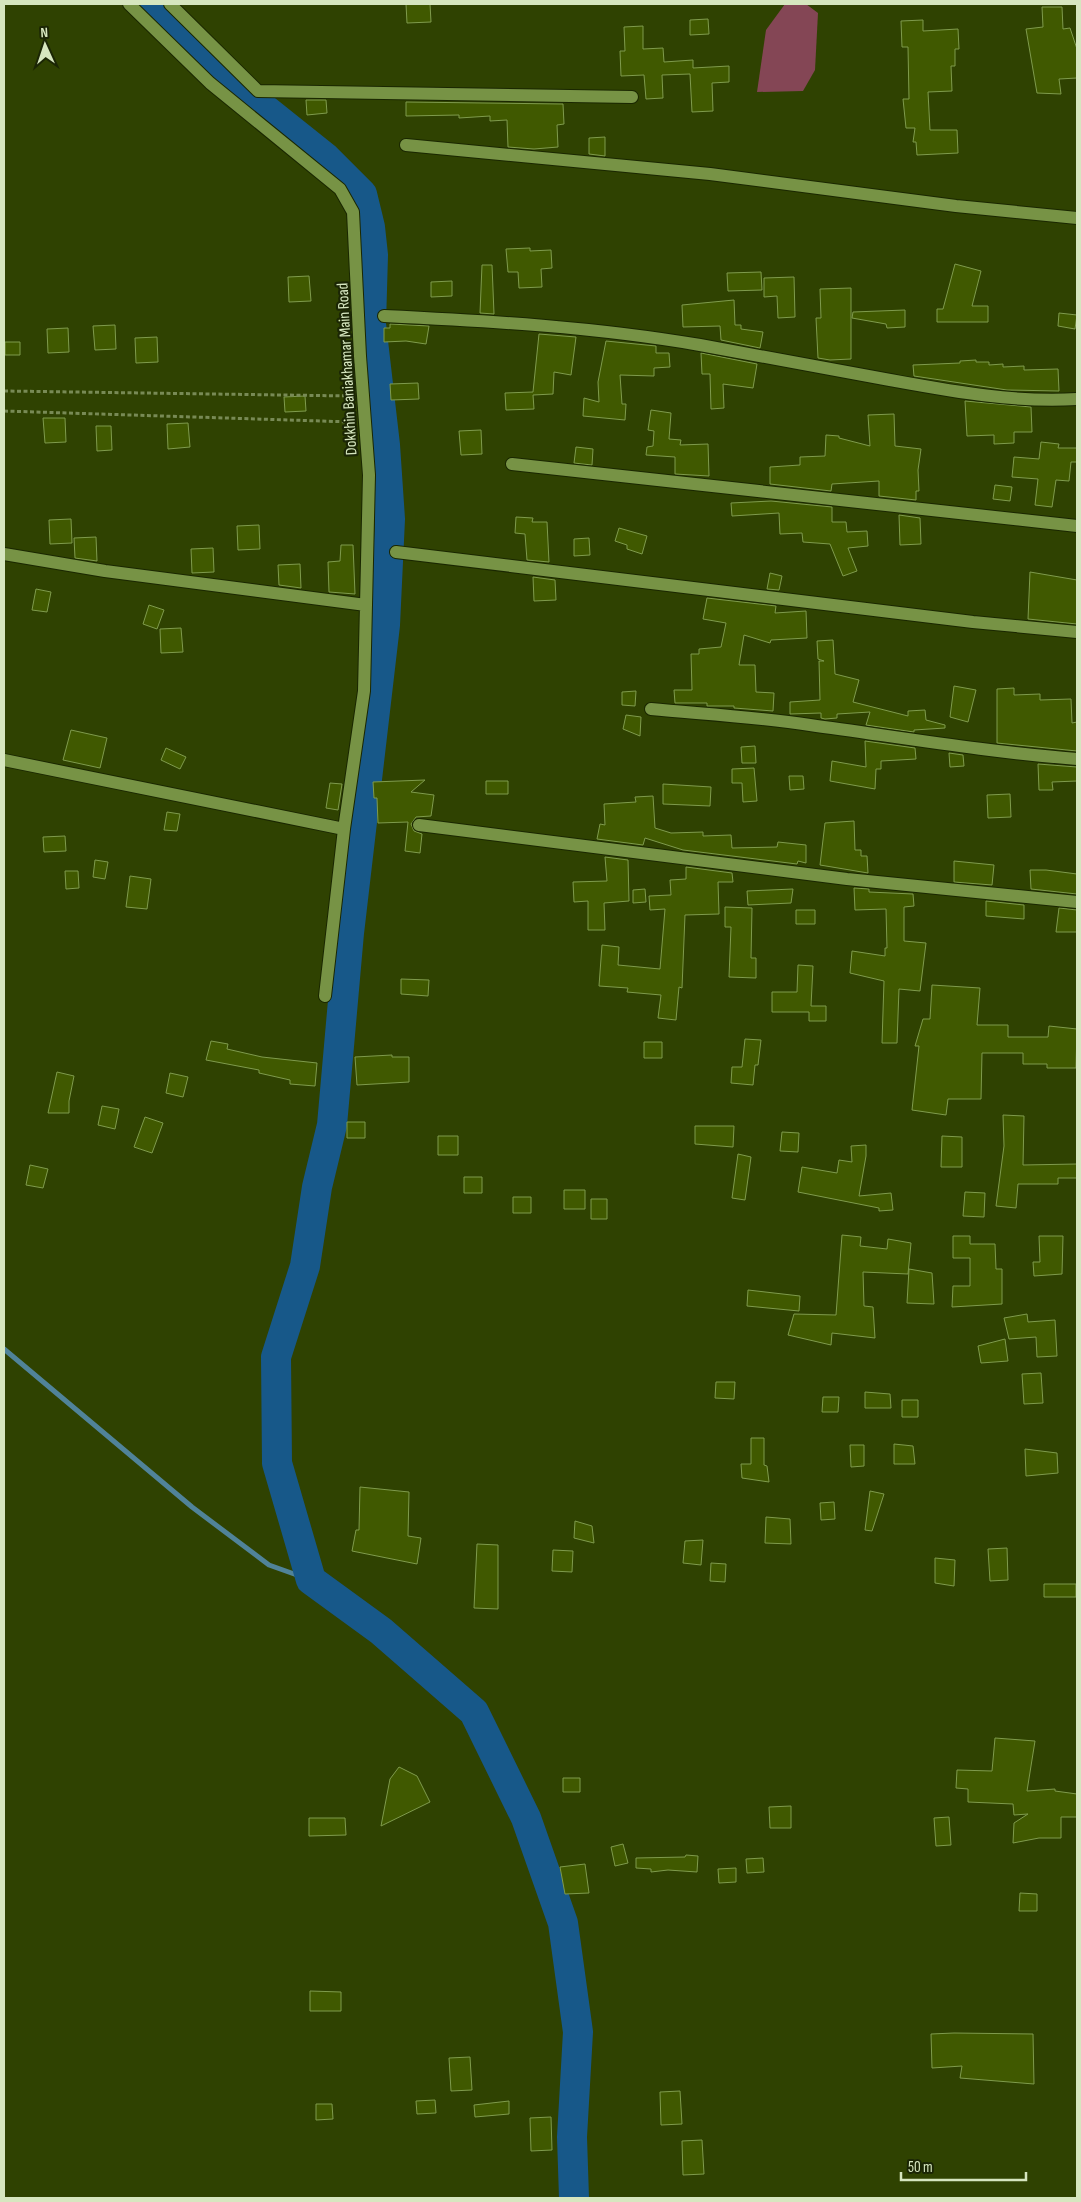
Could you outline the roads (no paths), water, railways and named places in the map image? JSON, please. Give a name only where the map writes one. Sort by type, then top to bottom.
[{"type":"street","name":"Dokkhin Baniakhamar Main Road","points":[[129,4],[210,83],[296,151],[340,189],[353,212],[369,475],[364,691],[344,829],[326,996]]},
{"type":"street","points":[[170,4],[258,91],[632,97]]},
{"type":"street","points":[[406,145],[710,174],[956,206],[1077,218]]},
{"type":"street","points":[[384,316],[531,323],[614,332],[707,346],[965,393],[1053,401],[1077,399]]},
{"type":"street","points":[[512,464],[1077,526]]},
{"type":"street","points":[[396,552],[972,622],[1077,632]]},
{"type":"street","points":[[4,554],[105,571],[366,606]]},
{"type":"street","points":[[651,708],[808,724],[970,748],[1077,759]]},
{"type":"street","points":[[4,760],[344,829]]},
{"type":"street","points":[[419,825],[847,879],[1077,902]]},
{"type":"waterway","points":[[149,4],[222,75],[326,158],[362,194],[370,227],[373,255],[371,324],[385,445],[390,519],[385,625],[349,933],[332,1125],[317,1187],[305,1266],[276,1357],[277,1463],[311,1580],[381,1631],[474,1712],[526,1818],[563,1923],[578,2032],[572,2137],[574,2198]]},
{"type":"waterway","points":[[4,1349],[192,1507],[269,1565],[311,1580]]}]
